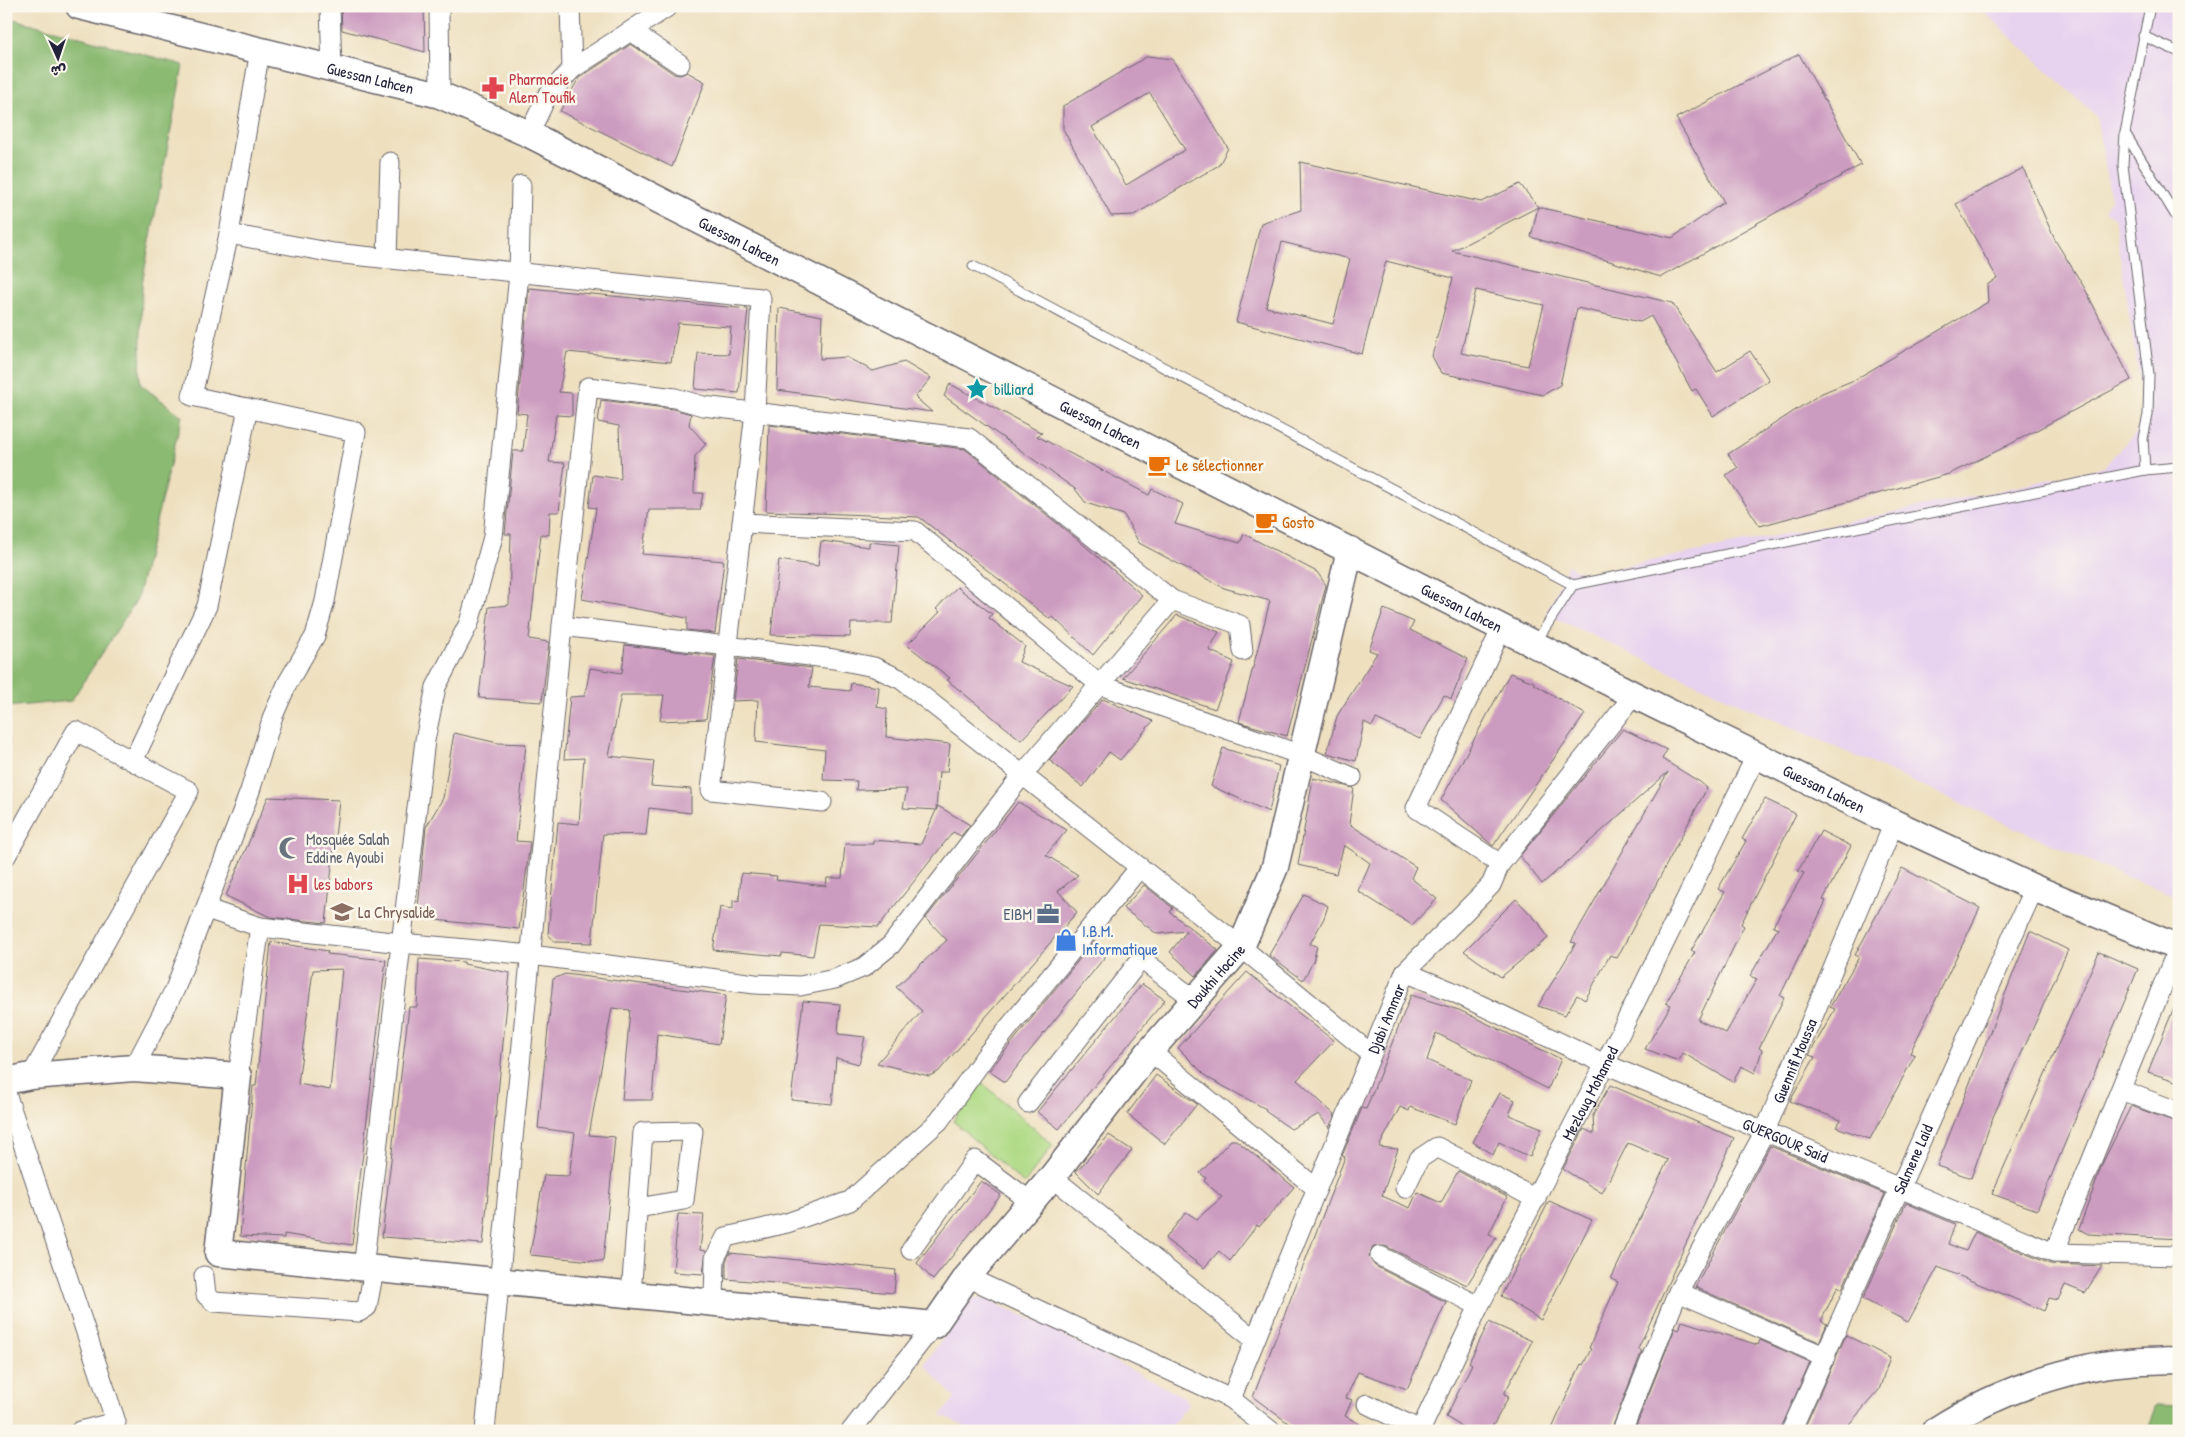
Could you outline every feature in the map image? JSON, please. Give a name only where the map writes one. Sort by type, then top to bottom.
[{"type":"main road","name":"Guessan Lahcen","points":[[79,6],[260,50],[332,70],[440,95],[529,134],[1634,695],[1894,823],[2034,888],[2178,948]]},
{"type":"main road","name":"Doukhi Hocine","points":[[934,1325],[967,1277],[1032,1202],[1150,1051],[1241,947],[1275,867],[1350,550]]},
{"type":"main road","points":[[19,1078],[134,1068],[238,1076],[218,1253],[934,1325]]},
{"type":"main road","points":[[1935,1431],[1976,1406],[2028,1384],[2088,1367],[2179,1360]]},
{"type":"street","points":[[330,6],[332,70]]},
{"type":"street","points":[[439,6],[440,95]]},
{"type":"street","points":[[570,6],[572,69]]},
{"type":"street","points":[[529,134],[548,96],[572,69],[669,6]]},
{"type":"street","points":[[631,31],[680,64]]},
{"type":"street","points":[[134,1068],[175,989],[207,909],[250,791],[273,716],[288,682],[315,636],[325,601],[356,432],[192,396],[229,234],[260,50]]},
{"type":"street","points":[[387,258],[390,162]]},
{"type":"street","points":[[204,1276],[206,1295],[214,1302],[359,1312],[367,1307],[368,1269],[401,943],[425,740],[436,687],[469,623],[492,537],[519,274],[521,185]]},
{"type":"street","points":[[229,234],[334,253],[761,298],[754,412],[711,790],[822,802]]},
{"type":"street","points":[[486,1431],[498,1282],[562,626],[588,387],[674,398],[703,406],[969,438],[1172,600],[1240,625],[1243,650]]},
{"type":"street","points":[[133,761],[206,606],[248,408]]},
{"type":"street","points":[[742,523],[915,531],[1100,685],[1301,755],[1352,777]]},
{"type":"street","points":[[207,909],[260,927],[531,955],[755,984],[800,986],[835,979],[864,967],[891,945],[1023,774],[1172,600]]},
{"type":"street","points":[[562,626],[834,659],[874,666],[902,680],[1241,947],[1371,1054]]},
{"type":"street","points":[[1500,864],[1416,808],[1502,628]]},
{"type":"street","name":"Djabi Ammar","points":[[1231,1399],[1405,972],[1491,886],[1500,864],[1634,695]]},
{"type":"street","points":[[6,856],[76,731],[189,791],[19,1078]]},
{"type":"street","name":"Mezloug Mohamed","points":[[1420,1430],[1479,1306],[1605,1064],[1757,754]]},
{"type":"street","name":"Guennifi Moussa","points":[[1622,1431],[1678,1292],[1765,1131],[1894,823]]},
{"type":"street","points":[[714,1303],[715,1258],[726,1237],[787,1223],[850,1201],[939,1121],[987,1054],[1140,867]]},
{"type":"street","name":"Salmene Laid","points":[[1791,1431],[1826,1357],[2034,888]]},
{"type":"street","points":[[238,1076],[260,927]]},
{"type":"street","points":[[2054,1253],[2178,948]]},
{"type":"street","points":[[1028,1103],[1141,959],[1196,1000]]},
{"type":"street","name":"GUERGOUR Said","points":[[1405,972],[1451,991],[1605,1064],[2054,1253],[2179,1256]]},
{"type":"street","points":[[1150,1051],[1318,1189]]},
{"type":"street","points":[[2121,1090],[2179,1112]]},
{"type":"street","points":[[6,1093],[116,1422],[80,1431]]},
{"type":"street","points":[[631,1295],[644,1132],[693,1131],[684,1200],[638,1208]]},
{"type":"street","points":[[1405,1188],[1419,1159],[1437,1147],[1536,1199]]},
{"type":"street","points":[[911,1250],[975,1160],[1032,1202]]},
{"type":"street","points":[[1052,1177],[1255,1340]]},
{"type":"street","points":[[1380,1256],[1479,1306]]},
{"type":"street","points":[[967,1277],[1231,1399],[1271,1431]]},
{"type":"street","points":[[1678,1292],[1826,1357]]},
{"type":"street","points":[[851,1431],[934,1325]]},
{"type":"street","points":[[1367,1404],[1420,1430]]},
{"type":"lane","points":[[2146,470],[2143,438],[2148,415],[2149,374],[2124,186],[2123,165],[2125,133],[2150,6]]},
{"type":"lane","points":[[2143,36],[2179,52]]},
{"type":"lane","points":[[2125,133],[2179,221]]},
{"type":"lane","points":[[973,266],[1573,585],[2146,470],[2179,467]]},
{"type":"lane","points":[[1535,644],[1573,585]]},
{"type":"shaded area","points":[[1962,6],[2179,6],[2179,897],[2114,872],[1766,716],[1546,614],[1568,565],[1585,574],[1989,493],[2104,467],[2137,430],[2144,411],[2114,217],[2104,210],[2111,199],[2096,116],[1985,13]]},
{"type":"shaded area","points":[[982,1297],[1044,1325],[1184,1397],[1189,1404],[1167,1431],[973,1431],[941,1415],[955,1398],[924,1364],[973,1298]]},
{"type":"green space","points":[[6,17],[183,65],[142,284],[140,384],[182,416],[137,599],[71,701],[6,707]]},
{"type":"green space","points":[[979,1080],[1053,1145],[1024,1184],[953,1121]]},
{"type":"green space","points":[[2157,1405],[2179,1406],[2179,1431],[2147,1431]]},
{"type":"building","points":[[341,6],[424,6],[425,52],[342,30]]},
{"type":"building","points":[[631,44],[674,74],[680,75],[687,72],[705,82],[672,167],[560,111],[579,78]]},
{"type":"building","points":[[1799,54],[1861,165],[1661,277],[1531,237],[1538,207],[1672,238],[1724,202],[1676,118]]},
{"type":"building","points":[[1148,56],[1172,59],[1228,148],[1219,165],[1134,215],[1111,216],[1063,129],[1063,106]],"holes":[[[1150,93],[1185,150],[1126,185],[1092,127]]]},
{"type":"building","points":[[1300,162],[1481,202],[1520,184],[1538,207],[1452,251],[1672,303],[1717,372],[1750,351],[1769,380],[1713,416],[1696,389],[1692,391],[1651,316],[1640,322],[1577,308],[1560,385],[1543,395],[1441,373],[1432,356],[1453,278],[1386,261],[1362,354],[1236,322],[1261,223],[1301,210]],"holes":[[[1282,242],[1350,259],[1333,324],[1266,307]],[[1476,290],[1544,305],[1528,366],[1461,353]]]},
{"type":"building","points":[[2023,168],[2055,240],[2084,287],[2131,380],[1999,450],[1949,474],[1760,526],[1726,475],[1738,468],[1728,454],[1822,393],[1854,380],[1988,302],[1987,285],[1997,278],[1956,204]]},
{"type":"building","points":[[529,288],[748,309],[739,393],[695,389],[698,353],[729,354],[731,327],[678,323],[671,362],[567,352],[559,392],[572,393],[572,416],[556,415],[549,462],[565,463],[559,512],[550,512],[549,535],[541,534],[529,639],[549,642],[542,702],[479,698],[489,607],[509,605],[511,534],[505,534],[513,451],[523,451],[527,414],[517,413]]},
{"type":"building","points":[[779,308],[822,316],[820,359],[846,357],[873,371],[904,362],[931,378],[915,397],[932,412],[777,390]]},
{"type":"building","points":[[950,384],[1042,433],[1037,436],[1149,495],[1152,489],[1183,504],[1175,524],[1240,543],[1244,534],[1317,572],[1326,585],[1287,736],[1239,722],[1270,601],[1224,588],[1139,543],[1124,515],[1086,503],[1075,489],[944,396]]},
{"type":"building","points":[[601,400],[673,409],[691,414],[689,425],[706,444],[695,456],[694,493],[703,493],[700,510],[649,510],[642,554],[724,561],[715,633],[687,630],[687,618],[582,599],[596,508],[589,507],[593,475],[621,479],[619,426],[598,422]]},
{"type":"building","points":[[769,425],[965,449],[1078,540],[1142,595],[1093,655],[1053,617],[1050,619],[919,517],[766,511]]},
{"type":"building","points":[[821,541],[869,547],[869,542],[899,545],[892,623],[851,623],[850,637],[771,635],[779,560],[818,566]]},
{"type":"building","points":[[957,587],[992,614],[989,618],[1025,646],[1019,662],[1073,686],[1021,740],[947,680],[950,678],[907,645],[940,612],[936,609]]},
{"type":"building","points":[[1384,609],[1414,622],[1410,630],[1468,659],[1451,699],[1444,695],[1420,739],[1376,719],[1372,726],[1364,722],[1356,761],[1327,753],[1337,716],[1377,653],[1369,650]]},
{"type":"building","points":[[1177,615],[1219,632],[1209,650],[1234,662],[1215,709],[1123,678]]},
{"type":"building","points":[[625,645],[715,656],[706,719],[660,721],[664,695],[621,695],[609,756],[654,761],[651,786],[691,789],[691,813],[649,808],[646,835],[603,834],[592,943],[555,942],[548,934],[558,822],[579,824],[584,758],[564,759],[570,697],[585,696],[590,668],[622,673]]},
{"type":"building","points":[[738,659],[812,668],[809,687],[850,691],[851,683],[879,687],[877,707],[887,709],[886,737],[950,744],[947,772],[939,772],[936,810],[903,808],[907,789],[856,790],[857,781],[823,780],[825,750],[756,742],[758,700],[733,701]]},
{"type":"building","points":[[1510,673],[1534,682],[1534,684],[1585,714],[1493,846],[1441,800]]},
{"type":"building","points":[[1103,699],[1153,721],[1120,760],[1109,752],[1083,787],[1049,760]]},
{"type":"building","points":[[1623,729],[1667,750],[1662,759],[1707,788],[1617,958],[1610,955],[1585,1000],[1577,995],[1565,1015],[1538,1006],[1576,943],[1571,942],[1668,772],[1542,884],[1520,856]]},
{"type":"building","points":[[454,733],[498,743],[526,744],[516,841],[530,842],[519,929],[417,918],[426,827],[443,798]]},
{"type":"building","points":[[1223,748],[1279,766],[1269,812],[1211,786]]},
{"type":"building","points":[[1313,778],[1354,788],[1349,824],[1416,867],[1411,878],[1437,899],[1412,925],[1358,891],[1370,863],[1344,845],[1336,874],[1298,865]]},
{"type":"building","name":"Mosquée Salah Eddine Ayoubi","points":[[268,797],[339,800],[326,923],[270,917],[226,896]]},
{"type":"building","points":[[1765,799],[1796,814],[1741,924],[1744,926],[1698,1020],[1726,1033],[1757,979],[1750,976],[1778,928],[1773,926],[1804,873],[1798,871],[1821,831],[1851,846],[1823,900],[1826,901],[1780,996],[1784,998],[1759,1048],[1762,1050],[1755,1073],[1741,1066],[1733,1082],[1683,1053],[1679,1061],[1645,1049],[1671,1005],[1666,1003],[1695,952],[1691,951],[1725,892],[1718,889],[1746,841],[1742,839]]},
{"type":"building","points":[[1018,802],[1067,830],[1046,855],[1078,875],[1058,891],[1077,912],[938,1072],[929,1076],[877,1063],[922,1011],[896,987],[947,940],[926,918]]},
{"type":"building","points":[[938,806],[970,825],[961,836],[953,832],[878,927],[819,924],[813,956],[782,953],[782,956],[713,950],[720,907],[733,909],[733,900],[739,901],[741,873],[777,876],[776,880],[826,886],[827,878],[842,878],[845,844],[873,844],[873,840],[921,844]]},
{"type":"building","points":[[1902,868],[1980,908],[1910,1053],[1915,1055],[1870,1139],[1836,1127],[1841,1120],[1790,1101],[1815,1057],[1809,1055],[1835,1009],[1830,1007],[1859,957],[1855,955]]},
{"type":"building","points":[[1144,885],[1173,908],[1170,912],[1218,950],[1196,976],[1170,952],[1187,931],[1157,934],[1123,908]]},
{"type":"building","points":[[1304,894],[1328,906],[1324,918],[1310,944],[1317,946],[1313,962],[1303,980],[1269,955]]},
{"type":"building","points":[[1516,899],[1539,923],[1548,938],[1501,977],[1464,951]]},
{"type":"building","points":[[2030,931],[2068,950],[1993,1117],[1971,1178],[1937,1166]]},
{"type":"building","points":[[1094,941],[1108,953],[1005,1082],[989,1071]]},
{"type":"building","points":[[271,942],[328,951],[327,954],[386,960],[352,1245],[284,1234],[284,1238],[240,1236],[253,1086],[256,1086]],"holes":[[[342,969],[330,1090],[298,1084],[313,970]]]},
{"type":"building","points":[[2099,952],[2138,969],[2037,1210],[1992,1194]]},
{"type":"building","points":[[419,959],[464,962],[464,964],[510,973],[483,1244],[382,1237],[409,1007],[417,1007]]},
{"type":"building","points":[[1247,972],[1334,1041],[1297,1080],[1335,1115],[1329,1128],[1319,1114],[1291,1129],[1265,1111],[1266,1109],[1208,1078],[1178,1048]]},
{"type":"building","points":[[565,974],[726,995],[719,1044],[657,1034],[652,1100],[622,1100],[630,1010],[612,1008],[589,1135],[615,1137],[603,1262],[530,1255],[544,1175],[569,1176],[575,1133],[538,1128],[553,979]]},
{"type":"building","points":[[1142,984],[1165,1000],[1059,1129],[1037,1112]]},
{"type":"building","points":[[1411,995],[1459,1010],[1561,1059],[1548,1089],[1436,1033],[1427,1060],[1471,1080],[1455,1124],[1410,1107],[1409,1111],[1400,1107],[1379,1147],[1398,1149],[1382,1196],[1410,1208],[1417,1192],[1441,1203],[1458,1171],[1507,1197],[1489,1234],[1496,1238],[1467,1285],[1385,1246],[1373,1247],[1369,1256],[1375,1266],[1446,1302],[1407,1389],[1358,1372],[1346,1398],[1352,1400],[1345,1416],[1372,1431],[1299,1431],[1253,1397],[1345,1157],[1342,1156],[1362,1108],[1366,1109]]},
{"type":"building","points":[[2177,1000],[2179,1000],[2179,1082],[2148,1072]]},
{"type":"building","points":[[803,1001],[840,1004],[838,1034],[865,1037],[859,1064],[836,1058],[832,1104],[791,1100]]},
{"type":"building","points":[[1156,1075],[1197,1104],[1165,1144],[1127,1114]]},
{"type":"building","points":[[1610,1085],[1734,1138],[1638,1349],[1642,1351],[1611,1431],[1551,1431],[1581,1364],[1583,1365],[1591,1349],[1589,1348],[1618,1282],[1611,1279],[1668,1160],[1628,1143],[1602,1193],[1563,1169],[1584,1129],[1594,1134],[1593,1115]]},
{"type":"building","points":[[1500,1093],[1515,1100],[1509,1115],[1542,1128],[1530,1157],[1499,1142],[1493,1155],[1473,1142]]},
{"type":"building","points":[[2131,1106],[2179,1123],[2179,1239],[2088,1234],[2079,1229],[2103,1162]]},
{"type":"building","points":[[1109,1135],[1132,1150],[1098,1194],[1076,1172]]},
{"type":"building","points":[[1231,1140],[1236,1140],[1294,1187],[1259,1227],[1257,1225],[1230,1261],[1219,1251],[1204,1268],[1165,1239],[1186,1212],[1197,1219],[1222,1197],[1204,1181],[1206,1178],[1200,1173]]},
{"type":"building","points":[[1770,1146],[1885,1194],[1842,1289],[1838,1286],[1821,1321],[1827,1324],[1819,1342],[1695,1287]]},
{"type":"building","points":[[981,1181],[1001,1195],[933,1280],[917,1263]]},
{"type":"building","points":[[1549,1201],[1592,1220],[1541,1320],[1501,1296]]},
{"type":"building","points":[[1906,1203],[1955,1224],[1948,1244],[1966,1251],[1975,1232],[2050,1264],[2102,1266],[2085,1293],[2065,1285],[2058,1300],[2049,1298],[2044,1311],[1938,1267],[1908,1322],[1863,1299]]},
{"type":"building","points":[[678,1214],[704,1215],[700,1250],[706,1251],[703,1274],[673,1272]]},
{"type":"building","points":[[730,1253],[896,1270],[894,1293],[726,1279],[726,1261]]},
{"type":"building","points":[[1682,1321],[1758,1345],[1760,1340],[1810,1362],[1780,1431],[1634,1431],[1675,1328],[1679,1330]]},
{"type":"building","points":[[1489,1322],[1532,1341],[1504,1394],[1509,1396],[1490,1431],[1469,1431],[1446,1417],[1472,1364],[1469,1362]]},
{"type":"building","points":[[1846,1335],[1890,1358],[1879,1390],[1843,1431],[1803,1431]]},
{"type":"place","name":"Pharmacie Alem Toufik","points":[[493,88]]},
{"type":"place","name":"billiard","points":[[977,389]]},
{"type":"place","name":"Le sélectionner","points":[[1159,465]]},
{"type":"place","name":"Gosto","points":[[1266,522]]},
{"type":"place","name":"Mosquée Salah Eddine Ayoubi","points":[[290,848]]},
{"type":"place","name":"les babors","points":[[298,884]]},
{"type":"place","name":"La Chrysalide","points":[[342,912]]},
{"type":"place","name":"EIBM","points":[[1048,914]]},
{"type":"place","name":"I.B.M. Informatique","points":[[1066,940]]}]
